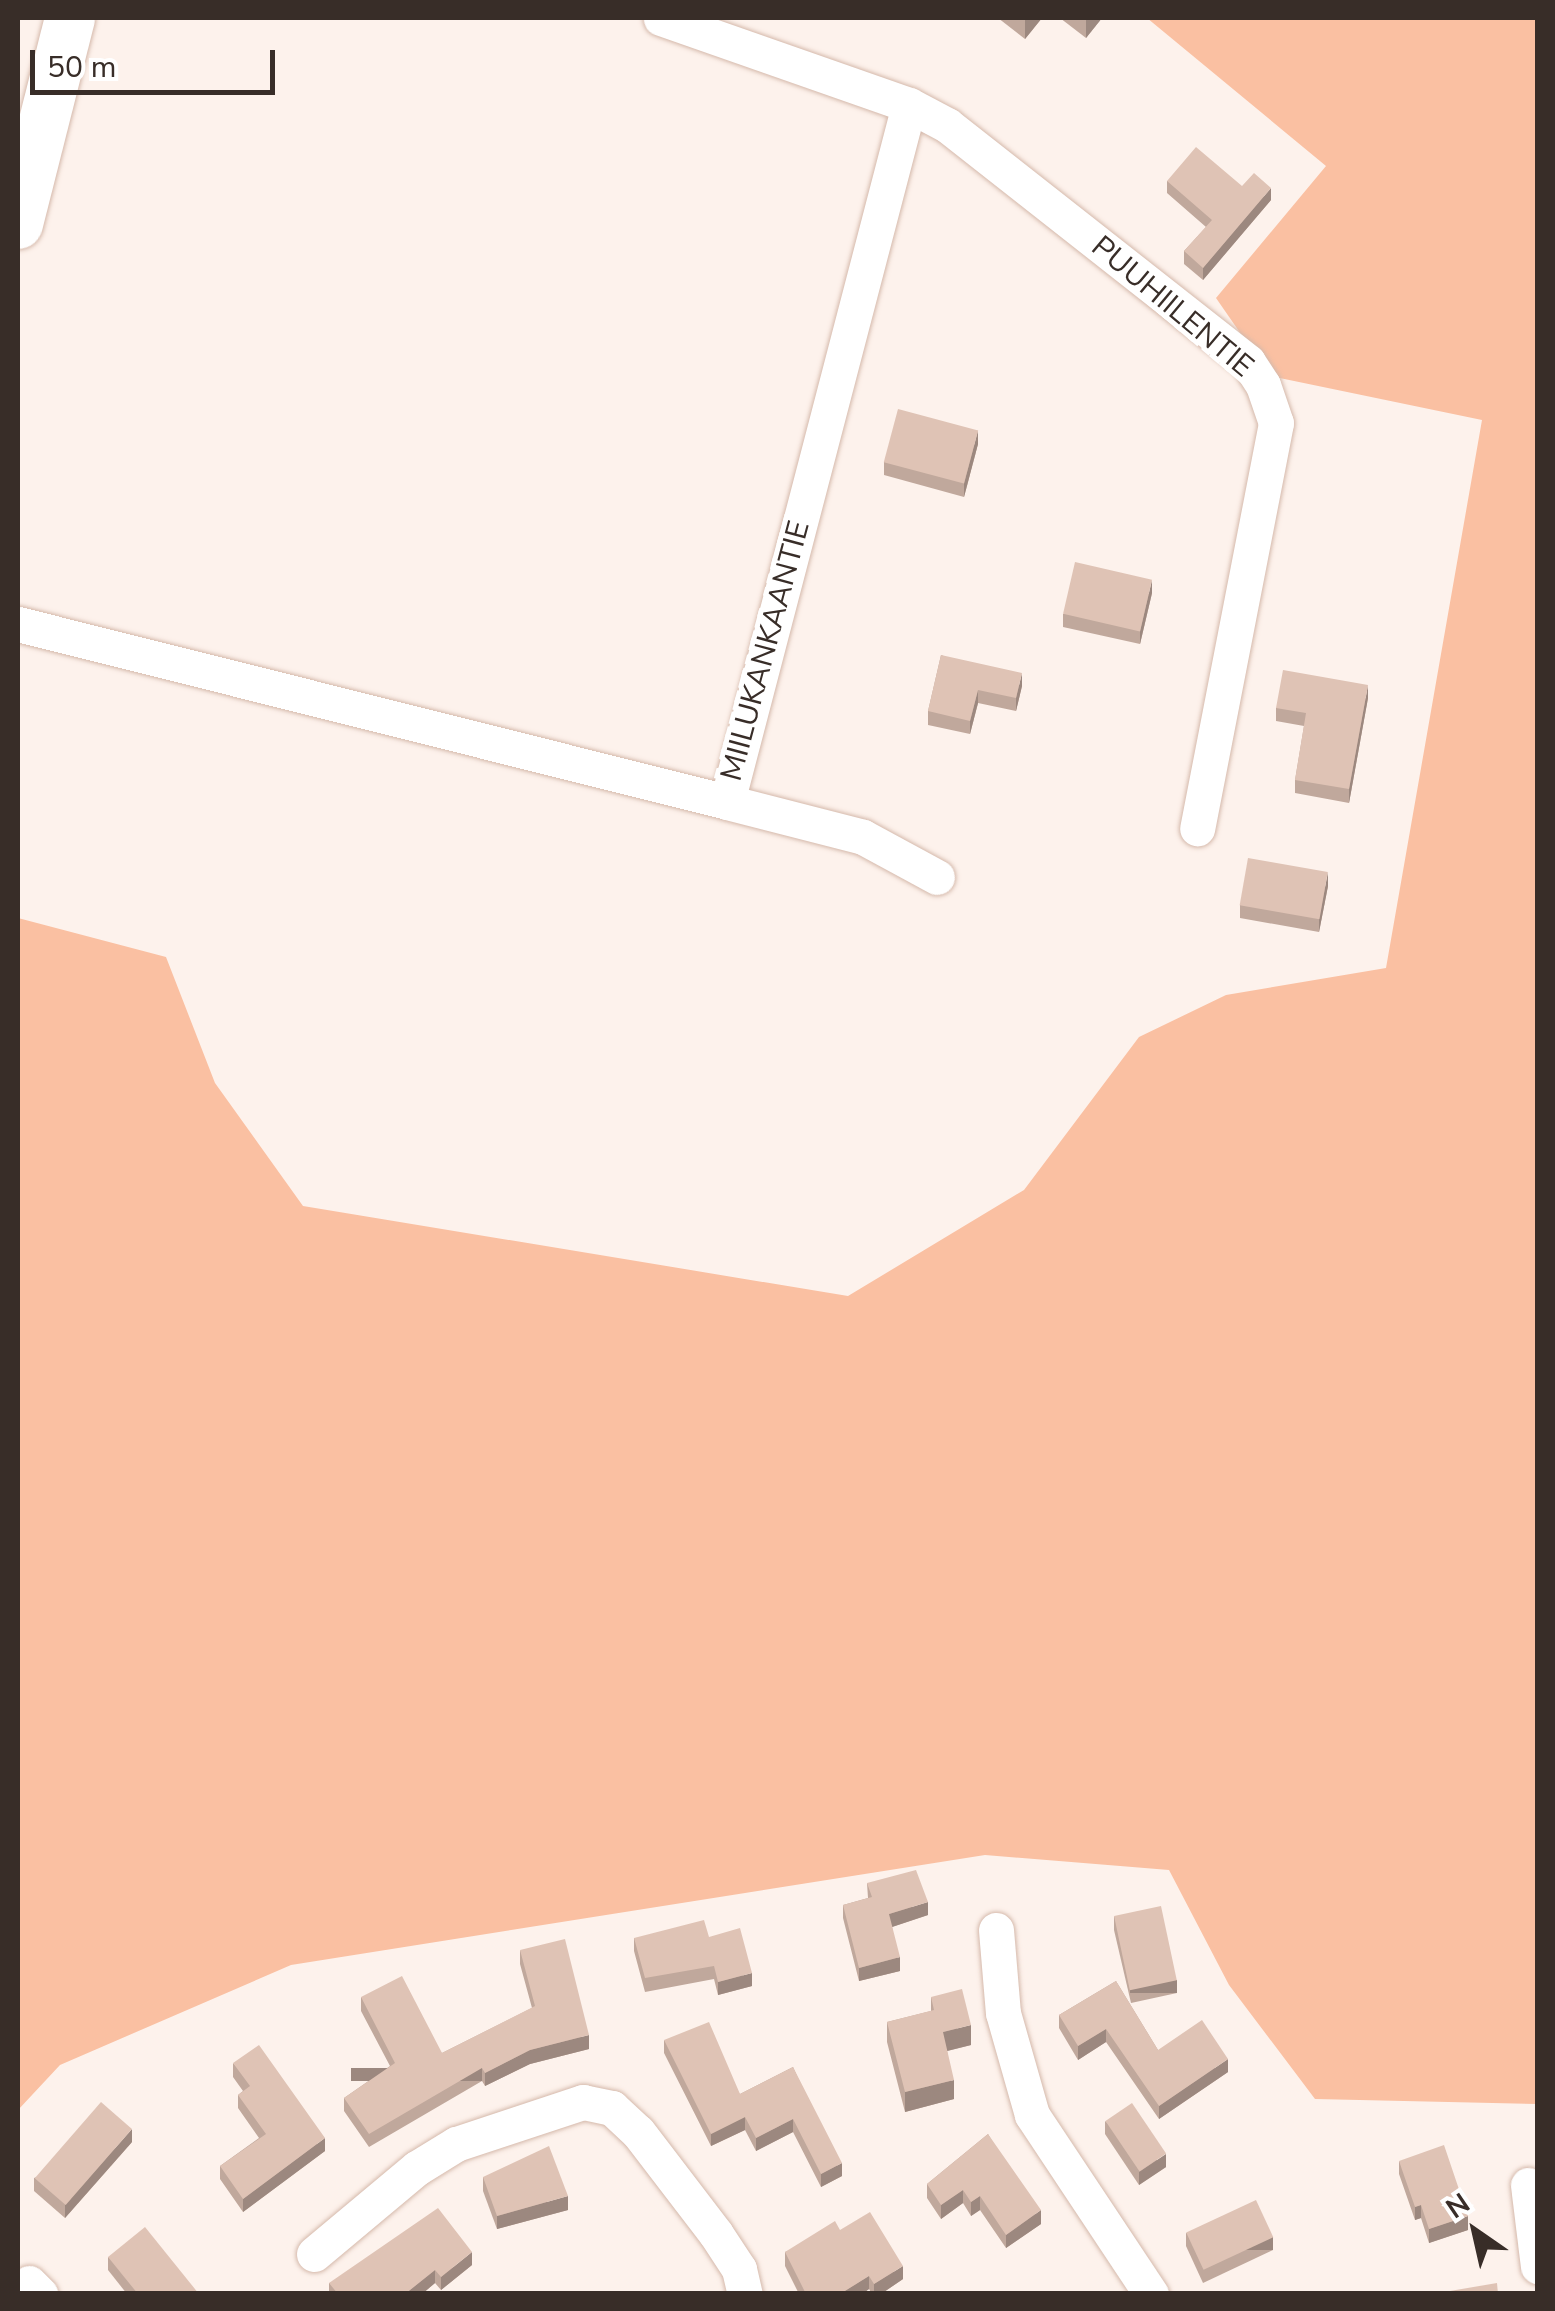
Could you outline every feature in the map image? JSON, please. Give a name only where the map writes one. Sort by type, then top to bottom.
[{"type":"street","points":[[18,224],[70,18]]},
{"type":"street","points":[[661,18],[908,105]]},
{"type":"street","name":"MIILUKANKAANTIE","points":[[18,624],[727,802],[908,105]]},
{"type":"street","name":"PUUHIILENTIE","points":[[908,105],[947,125],[1248,362],[1263,385],[1276,423],[1197,828]]},
{"type":"street","points":[[727,802],[863,837],[937,877]]},
{"type":"street","points":[[996,1930],[1002,2013],[1032,2114],[1151,2294]]},
{"type":"street","points":[[314,2254],[416,2168],[456,2144],[584,2102],[612,2108],[638,2132],[716,2234],[739,2269],[745,2294]]},
{"type":"street","points":[[1528,2185],[1538,2266]]},
{"type":"shaded area","points":[[1147,18],[1537,18],[1537,2104],[1315,2099],[1229,1985],[1169,1870],[985,1855],[291,1965],[60,2065],[18,2110],[18,918],[166,957],[215,1083],[303,1206],[848,1296],[1024,1190],[1139,1037],[1226,995],[1386,968],[1482,420],[1270,376],[1216,298],[1326,166]]},
{"type":"building","points":[[1196,147],[1242,186],[1254,173],[1271,188],[1203,268],[1184,251],[1212,220],[1167,181]]},
{"type":"building","points":[[898,409],[978,430],[964,484],[884,462]]},
{"type":"building","points":[[1075,562],[1152,580],[1140,631],[1063,614]]},
{"type":"building","points":[[941,655],[1022,673],[1016,698],[978,690],[970,721],[928,711]]},
{"type":"building","points":[[1283,670],[1368,685],[1349,789],[1295,780],[1306,713],[1276,708]]},
{"type":"building","points":[[1248,858],[1328,872],[1319,919],[1240,905]]},
{"type":"building","points":[[916,1870],[928,1902],[889,1914],[900,1957],[859,1968],[843,1905],[872,1897],[867,1883]]},
{"type":"building","points":[[1161,1906],[1177,1980],[1130,1990],[1114,1916]]},
{"type":"building","points":[[704,1920],[709,1937],[740,1928],[752,1973],[718,1982],[714,1966],[645,1978],[634,1938]]},
{"type":"building","points":[[565,1939],[589,2035],[530,2050],[485,2073],[482,2068],[369,2134],[344,2098],[395,2063],[361,1997],[402,1976],[442,2053],[535,2006],[520,1950]]},
{"type":"building","points":[[1116,1981],[1158,2050],[1202,2020],[1228,2059],[1159,2106],[1106,2029],[1078,2046],[1059,2015]]},
{"type":"building","points":[[962,1989],[971,2025],[943,2032],[954,2080],[905,2092],[887,2022],[934,2010],[931,1997]]},
{"type":"building","points":[[709,2022],[740,2094],[793,2067],[842,2163],[821,2174],[793,2119],[756,2138],[745,2117],[711,2134],[664,2040]]},
{"type":"building","points":[[259,2045],[325,2138],[243,2199],[220,2166],[266,2134],[238,2095],[250,2086],[233,2063]]},
{"type":"building","points":[[101,2102],[132,2129],[66,2205],[35,2178]]},
{"type":"building","points":[[1132,2103],[1166,2154],[1140,2171],[1105,2121]]},
{"type":"building","points":[[988,2134],[1041,2210],[1006,2235],[980,2196],[971,2202],[963,2190],[941,2205],[927,2184]]},
{"type":"building","points":[[1444,2145],[1468,2216],[1429,2229],[1421,2205],[1415,2207],[1399,2161]]},
{"type":"building","points":[[549,2146],[568,2196],[497,2216],[483,2177]]},
{"type":"building","points":[[1256,2200],[1273,2237],[1204,2270],[1186,2233]]},
{"type":"building","points":[[438,2208],[472,2252],[441,2277],[435,2270],[405,2294],[338,2294],[329,2283]]},
{"type":"building","points":[[870,2212],[903,2266],[874,2284],[869,2276],[840,2294],[806,2294],[785,2252],[835,2221],[840,2230]]},
{"type":"building","points":[[145,2227],[199,2294],[138,2294],[108,2257]]},
{"type":"building","points":[[1497,2283],[1498,2294],[1444,2292]]}]
